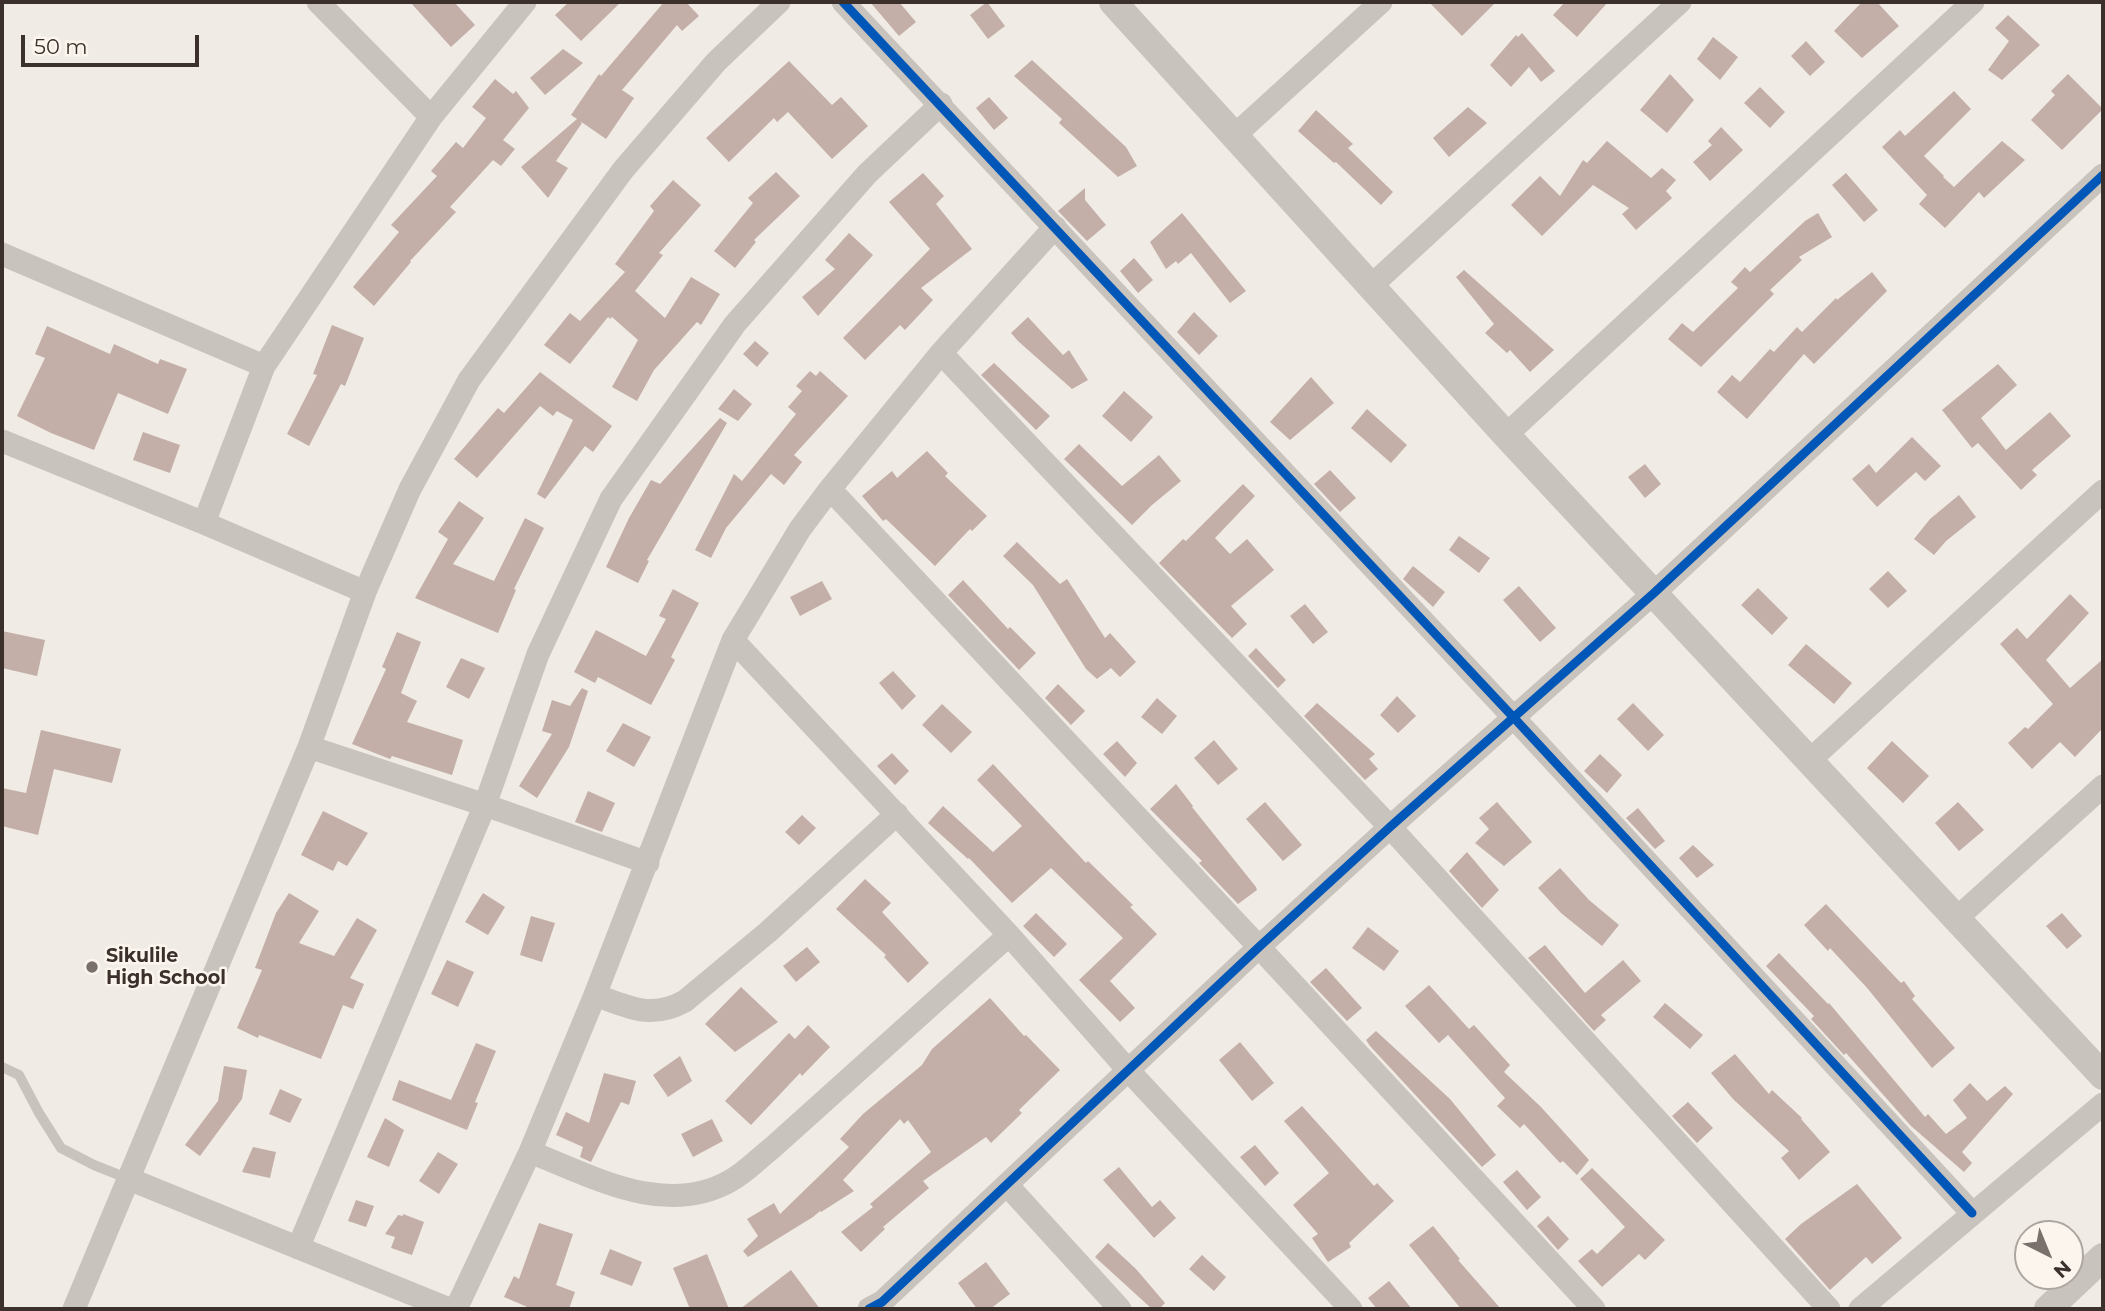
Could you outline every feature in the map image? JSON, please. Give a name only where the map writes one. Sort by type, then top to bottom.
[{"type":"street","points":[[318,2],[431,117]]},
{"type":"street","points":[[204,523],[264,366],[431,117],[525,2]]},
{"type":"street","points":[[74,1309],[309,747],[365,592],[410,489],[469,380],[623,170],[716,62],[779,2]]},
{"type":"street","points":[[843,2],[1515,719],[1972,1213]]},
{"type":"street","points":[[1113,2],[1506,435],[2103,1076]]},
{"type":"street","points":[[1234,136],[1381,2]]},
{"type":"street","points":[[1371,286],[1680,2]]},
{"type":"street","points":[[1506,435],[1973,2]]},
{"type":"street","points":[[298,1248],[485,805],[538,654],[611,499],[735,324],[867,174],[941,104]]},
{"type":"street","points":[[880,1307],[1259,947],[1654,593],[2103,175]]},
{"type":"street","points":[[456,1309],[530,1152],[648,863],[733,640],[800,529],[830,489],[941,353],[1055,228]]},
{"type":"street","points":[[2,254],[264,366]]},
{"type":"street","points":[[941,353],[1390,827],[1829,1309]]},
{"type":"street","points":[[2,441],[365,592]]},
{"type":"street","points":[[830,489],[1594,1309]]},
{"type":"street","points":[[1810,760],[2103,491]]},
{"type":"street","points":[[733,640],[1009,935],[1128,1070],[1351,1309]]},
{"type":"street","points":[[309,747],[485,805],[648,863]]},
{"type":"street","points":[[1956,918],[2103,786]]},
{"type":"street","points":[[595,995],[642,1011],[672,1009],[768,932],[897,814]]},
{"type":"street","points":[[530,1152],[633,1191],[654,1195],[677,1196],[705,1192],[730,1181],[782,1139],[1009,935]]},
{"type":"street","points":[[1860,1309],[2103,1104]]},
{"type":"street","points":[[129,1179],[449,1309]]},
{"type":"street","points":[[1007,1185],[1120,1309]]},
{"type":"street","points":[[2048,1309],[2103,1257]]},
{"type":"lane","points":[[2,1067],[19,1074],[39,1113],[61,1147],[94,1165],[129,1179]]},
{"type":"building","points":[[410,2],[454,2],[475,25],[451,47]]},
{"type":"building","points":[[569,2],[621,2],[581,41],[555,15]]},
{"type":"building","points":[[664,2],[686,2],[699,16],[682,31],[677,25],[622,90],[634,98],[606,139],[580,121],[582,123],[556,161],[568,168],[548,198],[521,167],[577,119],[571,115],[599,74],[601,76]]},
{"type":"building","points":[[870,2],[899,2],[916,22],[899,36]]},
{"type":"building","points":[[987,2],[1005,26],[988,39],[970,15]]},
{"type":"building","points":[[1429,2],[1496,2],[1462,36]]},
{"type":"building","points":[[1565,2],[1608,2],[1577,37],[1553,15]]},
{"type":"building","points":[[1862,2],[1877,2],[1899,26],[1862,58],[1834,31]]},
{"type":"building","points":[[2008,15],[2040,45],[2002,80],[1988,70],[2009,41],[1995,28]]},
{"type":"building","points":[[1522,33],[1555,71],[1541,82],[1529,67],[1511,87],[1490,65],[1516,35],[1518,37]]},
{"type":"building","points":[[1713,37],[1738,57],[1720,80],[1697,59]]},
{"type":"building","points":[[1806,41],[1825,62],[1810,76],[1791,56]]},
{"type":"building","points":[[563,49],[583,63],[545,95],[530,78]]},
{"type":"building","points":[[1032,60],[1126,147],[1137,166],[1118,177],[1059,123],[1062,119],[1014,76]]},
{"type":"building","points":[[789,61],[832,105],[841,97],[868,126],[832,159],[788,112],[777,122],[774,118],[729,162],[706,138]]},
{"type":"building","points":[[1670,74],[1694,100],[1667,133],[1640,110]]},
{"type":"building","points":[[2068,74],[2103,109],[2062,150],[2031,120],[2055,95],[2051,91]]},
{"type":"building","points":[[495,79],[513,94],[516,91],[529,108],[503,140],[515,149],[501,166],[493,160],[450,207],[456,212],[410,261],[374,306],[353,287],[399,232],[391,225],[437,176],[431,171],[456,142],[463,148],[486,118],[472,107]]},
{"type":"building","points":[[1760,87],[1785,112],[1770,128],[1744,103]]},
{"type":"building","points":[[1954,91],[1971,109],[1924,156],[1943,177],[1954,187],[2002,141],[2025,160],[1984,198],[1979,192],[1945,228],[1919,204],[1927,195],[1882,147],[1900,130],[1905,136]]},
{"type":"building","points":[[989,97],[1008,118],[994,130],[976,108]]},
{"type":"building","points":[[1468,107],[1487,123],[1449,157],[1433,138]]},
{"type":"building","points":[[1316,110],[1353,144],[1348,148],[1393,192],[1381,205],[1336,162],[1298,131]]},
{"type":"building","points":[[1721,127],[1743,150],[1710,181],[1693,162],[1712,145],[1708,141]]},
{"type":"building","points":[[1607,141],[1651,178],[1662,168],[1676,180],[1666,191],[1672,198],[1636,230],[1622,214],[1629,208],[1593,185],[1542,236],[1511,205],[1540,176],[1560,196],[1583,160],[1587,163]]},
{"type":"building","points":[[776,172],[800,196],[754,240],[756,242],[735,268],[714,251],[753,203],[748,198]]},
{"type":"building","points":[[923,173],[944,196],[936,204],[972,249],[921,288],[933,300],[905,330],[900,325],[865,360],[843,338],[930,249],[889,202]]},
{"type":"building","points":[[1846,173],[1878,210],[1864,222],[1832,185]]},
{"type":"building","points":[[673,180],[701,205],[659,253],[663,255],[635,291],[665,318],[691,277],[720,294],[701,325],[697,322],[654,370],[637,401],[612,387],[638,340],[612,317],[608,317],[570,364],[544,345],[570,313],[580,321],[625,272],[615,264],[654,211],[650,206]]},
{"type":"building","points":[[1085,188],[1085,200],[1106,225],[1087,241],[1058,211]]},
{"type":"building","points":[[1182,213],[1246,291],[1230,303],[1191,253],[1178,264],[1176,261],[1166,269],[1150,242]]},
{"type":"building","points":[[1818,213],[1832,237],[1799,257],[1802,260],[1770,290],[1774,294],[1701,367],[1668,339],[1682,323],[1693,332],[1738,288],[1731,282],[1745,267],[1750,272],[1805,221]]},
{"type":"building","points":[[849,233],[873,255],[818,316],[802,297],[835,269],[825,260]]},
{"type":"building","points":[[1134,258],[1153,280],[1138,293],[1120,271]]},
{"type":"building","points":[[1464,270],[1554,350],[1530,372],[1510,350],[1507,353],[1485,333],[1494,324],[1456,277]]},
{"type":"building","points":[[1872,272],[1887,291],[1814,364],[1804,354],[1747,419],[1717,392],[1732,375],[1740,382],[1770,349],[1774,352],[1797,327],[1802,332],[1836,298],[1837,300]]},
{"type":"building","points":[[1194,312],[1218,336],[1199,355],[1177,332]]},
{"type":"building","points":[[1028,317],[1063,355],[1069,350],[1088,380],[1072,389],[1018,341],[1011,333]]},
{"type":"building","points":[[332,325],[364,338],[345,386],[341,384],[309,446],[287,434],[317,375],[313,374]]},
{"type":"building","points":[[47,326],[110,354],[114,344],[158,364],[160,359],[187,369],[168,414],[118,393],[94,450],[17,416],[45,358],[35,354]]},
{"type":"building","points":[[755,341],[769,353],[757,367],[743,354]]},
{"type":"building","points":[[994,363],[1050,416],[1036,430],[981,375]]},
{"type":"building","points":[[1998,364],[2017,385],[1981,418],[2006,450],[2050,412],[2071,436],[2032,470],[2037,475],[2021,490],[1978,443],[1972,448],[1942,410]]},
{"type":"building","points":[[810,371],[816,376],[820,371],[848,396],[794,455],[802,462],[784,485],[771,474],[726,528],[711,558],[695,550],[734,474],[742,481],[796,414],[788,407],[802,391],[796,386]]},
{"type":"building","points":[[540,372],[612,426],[593,452],[585,446],[545,499],[537,494],[573,420],[557,411],[553,416],[540,406],[477,478],[454,459],[498,408],[504,413]]},
{"type":"building","points":[[1311,377],[1334,403],[1290,440],[1270,422]]},
{"type":"building","points":[[734,389],[752,404],[738,421],[718,409]]},
{"type":"building","points":[[1124,391],[1153,417],[1131,442],[1102,416]]},
{"type":"building","points":[[1367,409],[1407,445],[1391,463],[1351,428]]},
{"type":"building","points":[[720,418],[727,423],[647,560],[649,561],[638,583],[606,567],[651,480],[660,484]]},
{"type":"building","points":[[143,432],[180,445],[170,473],[133,460]]},
{"type":"building","points":[[1912,437],[1941,466],[1925,481],[1916,472],[1877,507],[1852,479],[1869,464],[1876,473]]},
{"type":"building","points":[[1079,444],[1122,486],[1159,455],[1181,481],[1132,525],[1064,459]]},
{"type":"building","points":[[927,451],[948,473],[945,476],[987,516],[972,531],[970,529],[935,566],[886,519],[883,521],[862,496],[892,471],[897,478]]},
{"type":"building","points":[[1645,464],[1661,484],[1645,498],[1628,477]]},
{"type":"building","points":[[1330,470],[1356,498],[1340,512],[1314,484]]},
{"type":"building","points":[[1243,484],[1255,496],[1215,538],[1230,554],[1247,539],[1274,570],[1231,606],[1247,624],[1232,638],[1159,563],[1183,539],[1186,541]]},
{"type":"building","points":[[1959,495],[1976,517],[1946,541],[1934,555],[1914,539],[1930,519]]},
{"type":"building","points":[[459,501],[484,518],[453,564],[494,581],[525,518],[544,528],[514,589],[516,590],[498,633],[415,598],[448,539],[438,532]]},
{"type":"building","points":[[1459,536],[1490,558],[1479,573],[1449,550]]},
{"type":"building","points":[[1017,542],[1060,584],[1067,579],[1105,638],[1110,633],[1136,662],[1120,677],[1111,668],[1097,679],[1086,669],[1033,585],[1003,556]]},
{"type":"building","points":[[1413,566],[1445,592],[1433,607],[1403,579]]},
{"type":"building","points":[[1888,571],[1907,591],[1888,608],[1869,589]]},
{"type":"building","points":[[963,580],[1008,629],[1010,627],[1036,653],[1019,670],[948,595]]},
{"type":"building","points":[[822,581],[832,599],[800,616],[790,597]]},
{"type":"building","points":[[1519,586],[1556,628],[1540,642],[1503,600]]},
{"type":"building","points":[[1758,588],[1788,618],[1772,635],[1741,605]]},
{"type":"building","points":[[673,589],[699,603],[671,657],[675,660],[651,705],[598,677],[595,683],[574,672],[596,630],[646,656],[666,619],[659,616]]},
{"type":"building","points":[[2070,594],[2089,613],[2046,660],[2070,688],[2103,659],[2103,728],[2075,757],[2060,742],[2032,769],[2008,743],[2025,727],[2028,729],[2053,704],[2000,644],[2017,628],[2027,639]]},
{"type":"building","points":[[1305,604],[1328,632],[1313,644],[1290,616]]},
{"type":"building","points":[[2,631],[45,640],[37,676],[2,668]]},
{"type":"building","points":[[397,632],[421,642],[401,693],[417,701],[407,722],[463,740],[452,775],[392,756],[390,759],[352,744],[386,669],[382,667]]},
{"type":"building","points":[[1806,644],[1852,683],[1834,704],[1788,665]]},
{"type":"building","points":[[1256,648],[1286,680],[1278,688],[1248,656]]},
{"type":"building","points":[[461,658],[485,668],[469,699],[446,687]]},
{"type":"building","points":[[893,671],[916,696],[902,710],[879,683]]},
{"type":"building","points":[[1058,684],[1085,711],[1071,725],[1045,698]]},
{"type":"building","points":[[582,688],[588,691],[569,747],[537,798],[519,786],[552,734],[542,731],[552,700],[570,706]]},
{"type":"building","points":[[1397,696],[1416,716],[1398,733],[1380,715]]},
{"type":"building","points":[[1157,698],[1177,716],[1162,734],[1141,717]]},
{"type":"building","points":[[1317,703],[1375,754],[1369,759],[1378,769],[1365,780],[1304,716]]},
{"type":"building","points":[[1633,703],[1664,735],[1648,751],[1617,719]]},
{"type":"building","points":[[942,704],[972,732],[951,753],[922,725]]},
{"type":"building","points":[[623,723],[651,737],[634,767],[606,751]]},
{"type":"building","points":[[41,730],[121,749],[112,783],[54,769],[38,835],[2,826],[2,788],[26,793]]},
{"type":"building","points":[[1214,740],[1238,769],[1218,785],[1194,758]]},
{"type":"building","points":[[1117,741],[1137,763],[1125,777],[1103,754]]},
{"type":"building","points":[[1892,741],[1929,776],[1903,803],[1867,768]]},
{"type":"building","points":[[892,753],[909,771],[895,785],[877,766]]},
{"type":"building","points":[[1600,754],[1622,775],[1607,793],[1584,771]]},
{"type":"building","points":[[993,764],[1086,863],[1088,861],[1133,905],[1130,907],[1157,934],[1110,981],[1135,1008],[1120,1022],[1079,980],[1123,938],[1051,868],[1012,903],[969,858],[928,823],[943,806],[993,852],[1022,826],[977,780]]},
{"type":"building","points":[[1176,784],[1256,887],[1257,890],[1238,904],[1199,863],[1202,861],[1150,809]]},
{"type":"building","points":[[588,791],[615,803],[602,832],[575,822]]},
{"type":"building","points":[[1265,802],[1302,845],[1283,861],[1246,819]]},
{"type":"building","points":[[1497,802],[1532,842],[1504,866],[1475,843],[1489,829],[1479,818]]},
{"type":"building","points":[[1958,802],[1984,830],[1959,851],[1935,823]]},
{"type":"building","points":[[1638,808],[1665,841],[1655,849],[1626,818]]},
{"type":"building","points":[[323,811],[368,833],[347,866],[338,861],[333,871],[301,855]]},
{"type":"building","points":[[802,815],[816,828],[799,845],[785,832]]},
{"type":"building","points":[[1693,845],[1714,865],[1697,878],[1679,858]]},
{"type":"building","points":[[1467,852],[1499,890],[1482,908],[1449,871]]},
{"type":"building","points":[[1560,868],[1589,900],[1619,925],[1602,946],[1561,913],[1538,888]]},
{"type":"building","points":[[865,879],[891,903],[882,912],[929,963],[908,983],[884,957],[886,955],[836,909]]},
{"type":"building","points":[[289,893],[319,911],[299,943],[334,956],[357,918],[377,930],[350,978],[364,984],[353,1009],[343,1005],[321,1059],[259,1035],[258,1038],[237,1028],[262,970],[255,968],[276,913]]},
{"type":"building","points":[[483,893],[505,907],[488,935],[465,922]]},
{"type":"building","points":[[1826,904],[1901,983],[1904,981],[1915,996],[1912,999],[1955,1048],[1932,1068],[1868,989],[1830,948],[1828,951],[1804,925]]},
{"type":"building","points":[[1036,913],[1067,944],[1054,957],[1023,926]]},
{"type":"building","points":[[2062,913],[2082,936],[2067,949],[2046,926]]},
{"type":"building","points":[[531,916],[555,923],[542,962],[520,955]]},
{"type":"building","points":[[1368,927],[1399,951],[1384,971],[1352,948]]},
{"type":"building","points":[[1545,945],[1585,993],[1623,960],[1641,981],[1601,1015],[1606,1020],[1594,1031],[1528,958]]},
{"type":"building","points":[[807,947],[820,962],[796,982],[783,966]]},
{"type":"building","points":[[1779,953],[1829,1003],[1925,1117],[1928,1114],[1946,1134],[1967,1118],[1953,1100],[1970,1083],[1987,1101],[2005,1086],[2013,1094],[1962,1152],[1972,1163],[1964,1172],[1911,1126],[1846,1053],[1844,1055],[1811,1019],[1814,1016],[1766,966]]},
{"type":"building","points":[[447,960],[474,972],[458,1007],[431,994]]},
{"type":"building","points":[[1326,968],[1362,1008],[1347,1021],[1310,982]]},
{"type":"building","points":[[1429,985],[1469,1029],[1474,1025],[1510,1065],[1504,1072],[1541,1107],[1589,1160],[1577,1175],[1563,1161],[1560,1163],[1524,1124],[1520,1128],[1497,1106],[1505,1098],[1448,1035],[1439,1043],[1405,1006]]},
{"type":"building","points":[[741,987],[778,1022],[735,1052],[705,1024]]},
{"type":"building","points":[[990,998],[1024,1036],[1026,1035],[1060,1070],[1019,1110],[1022,1113],[991,1143],[986,1137],[923,1181],[929,1188],[883,1227],[885,1229],[861,1252],[841,1232],[873,1207],[870,1204],[931,1152],[908,1120],[904,1124],[900,1119],[843,1180],[854,1191],[748,1257],[743,1251],[758,1236],[747,1219],[774,1203],[780,1214],[849,1147],[840,1139],[863,1114],[922,1065],[932,1049]]},
{"type":"building","points":[[1665,1003],[1703,1035],[1690,1049],[1653,1017]]},
{"type":"building","points":[[808,1025],[830,1047],[802,1076],[800,1073],[751,1125],[725,1101],[789,1033],[795,1039]]},
{"type":"building","points":[[1376,1031],[1450,1099],[1496,1155],[1482,1167],[1370,1046],[1366,1040]]},
{"type":"building","points":[[1240,1042],[1274,1083],[1252,1101],[1219,1060]]},
{"type":"building","points":[[476,1043],[496,1051],[475,1102],[478,1103],[467,1130],[392,1100],[399,1080],[451,1100]]},
{"type":"building","points":[[1735,1054],[1769,1094],[1772,1090],[1802,1118],[1830,1152],[1799,1180],[1781,1158],[1789,1151],[1733,1099],[1711,1073]]},
{"type":"building","points":[[680,1056],[692,1081],[668,1097],[653,1075]]},
{"type":"building","points":[[224,1066],[247,1070],[242,1099],[200,1156],[185,1145],[218,1101]]},
{"type":"building","points":[[604,1073],[636,1081],[629,1105],[621,1102],[591,1162],[580,1157],[583,1147],[556,1135],[566,1112],[589,1123]]},
{"type":"building","points":[[280,1089],[302,1099],[290,1123],[269,1114]]},
{"type":"building","points":[[1688,1102],[1713,1128],[1697,1143],[1672,1116]]},
{"type":"building","points":[[1302,1106],[1374,1186],[1377,1183],[1394,1201],[1349,1243],[1351,1247],[1328,1262],[1312,1238],[1318,1234],[1293,1205],[1329,1173],[1284,1121]]},
{"type":"building","points":[[385,1118],[404,1130],[389,1167],[367,1157]]},
{"type":"building","points":[[712,1119],[723,1141],[693,1157],[681,1134]]},
{"type":"building","points":[[1255,1145],[1279,1173],[1265,1186],[1240,1157]]},
{"type":"building","points":[[253,1147],[276,1152],[270,1178],[242,1172]]},
{"type":"building","points":[[438,1152],[458,1164],[439,1194],[419,1181]]},
{"type":"building","points":[[1119,1167],[1152,1207],[1160,1200],[1176,1218],[1154,1238],[1103,1180]]},
{"type":"building","points":[[1592,1168],[1665,1240],[1645,1260],[1639,1254],[1602,1287],[1578,1261],[1592,1249],[1597,1254],[1625,1227],[1580,1179]]},
{"type":"building","points":[[1517,1170],[1541,1197],[1527,1210],[1503,1182]]},
{"type":"building","points":[[1857,1184],[1902,1238],[1872,1264],[1866,1257],[1830,1290],[1785,1239],[1801,1224]]},
{"type":"building","points":[[356,1200],[374,1206],[366,1227],[348,1221]]},
{"type":"building","points":[[403,1214],[424,1222],[412,1255],[391,1248],[395,1237],[385,1234],[398,1215]]},
{"type":"building","points":[[1548,1216],[1569,1239],[1558,1250],[1537,1226]]},
{"type":"building","points":[[539,1223],[573,1234],[556,1285],[575,1292],[569,1309],[532,1309],[504,1297],[514,1276],[519,1279]]},
{"type":"building","points":[[1433,1226],[1460,1259],[1458,1260],[1501,1309],[1461,1309],[1409,1245]]},
{"type":"building","points":[[1108,1243],[1136,1269],[1165,1303],[1159,1309],[1152,1309],[1095,1257]]},
{"type":"building","points":[[610,1249],[642,1262],[632,1286],[600,1274]]},
{"type":"building","points":[[707,1254],[729,1309],[690,1309],[673,1268]]},
{"type":"building","points":[[1202,1255],[1226,1277],[1214,1291],[1189,1269]]},
{"type":"building","points":[[986,1262],[1010,1294],[990,1309],[977,1309],[958,1283]]},
{"type":"building","points":[[791,1270],[820,1309],[740,1309]]},
{"type":"building","points":[[1389,1281],[1412,1309],[1377,1309],[1368,1298]]},
{"type":"cycle path","points":[[843,2],[1515,719],[1972,1213]]},
{"type":"cycle path","points":[[869,1309],[882,1302],[1390,827],[1654,593],[2103,175]]},
{"type":"place","name":"Sikulile High School","points":[[92,967]]}]
